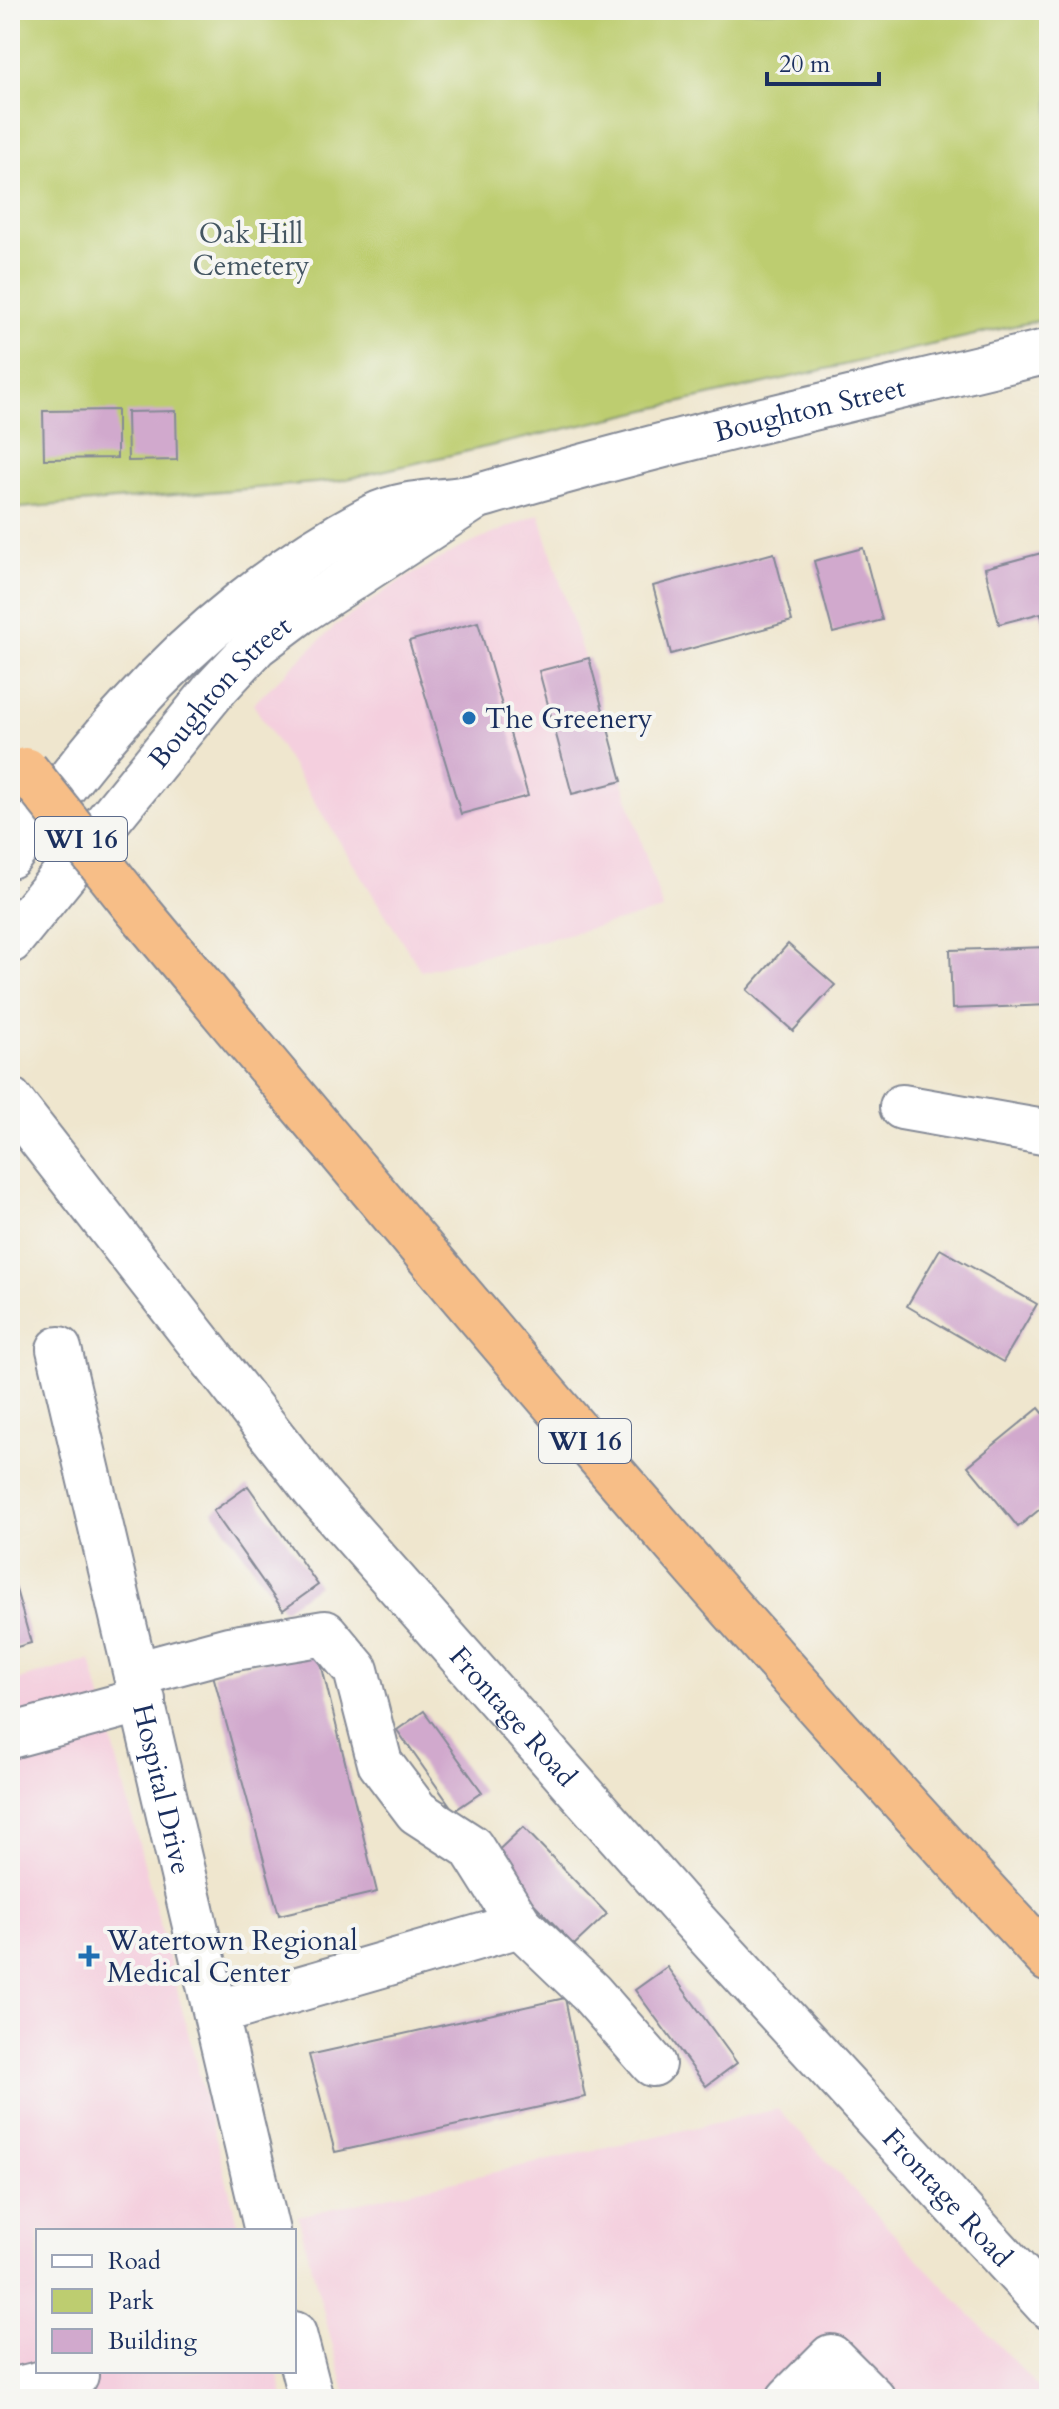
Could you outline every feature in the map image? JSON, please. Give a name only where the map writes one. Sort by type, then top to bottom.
[{"type":"highway","name":"WI 16","points":[[18,760],[136,908],[527,1375],[896,1796],[1049,1960]]},
{"type":"street","name":"Boughton Street","points":[[10,856],[126,711],[160,676],[241,603],[315,551],[377,514],[403,506],[478,496],[591,463],[1049,351]]},
{"type":"street","name":"Boughton Street","points":[[10,941],[215,689],[256,645],[300,612],[478,496]]},
{"type":"street","name":"Frontage Road","points":[[10,1100],[316,1492],[689,1915],[1049,2307]]},
{"type":"street","points":[[902,1107],[1049,1133]]},
{"type":"street","name":"Hospital Drive","points":[[59,1349],[267,2229]]},
{"type":"street","points":[[10,1736],[140,1687],[229,1649],[325,1633],[356,1670],[380,1763],[417,1812],[471,1847],[520,1925],[591,1993],[653,2064]]},
{"type":"street","points":[[216,2013],[520,1925]]},
{"type":"street","points":[[296,2342],[311,2399]]},
{"type":"street","points":[[789,2399],[831,2357],[873,2399]]},
{"type":"street","points":[[10,2391],[76,2375]]},
{"type":"shaded area","points":[[539,514],[663,910],[421,971],[253,704],[335,626],[397,583],[458,549]]},
{"type":"shaded area","name":"Watertown Regional Medical Center","points":[[91,1660],[239,2229],[36,2229],[36,2373],[278,2373],[284,2399],[10,2399],[10,1682]]},
{"type":"shaded area","points":[[778,2109],[1049,2399],[347,2399],[298,2216]]},
{"type":"green space","name":"Oak Hill Cemetery","points":[[10,10],[1049,10],[1049,318],[338,481],[10,509]]},
{"type":"building","points":[[117,410],[117,458],[44,459],[43,411]]},
{"type":"building","points":[[176,411],[177,460],[128,461],[127,412]]},
{"type":"building","points":[[863,548],[882,620],[833,633],[814,561]]},
{"type":"building","points":[[1049,551],[1049,635],[1046,636],[1041,613],[999,624],[985,568]]},
{"type":"building","points":[[774,553],[792,621],[671,654],[653,586]]},
{"type":"building","name":"The Greenery","points":[[478,622],[528,796],[461,814],[409,641]]},
{"type":"building","points":[[589,658],[622,781],[572,794],[539,671]]},
{"type":"building","points":[[788,944],[835,985],[793,1031],[747,990]]},
{"type":"building","points":[[1049,947],[1049,1005],[952,1009],[950,950]]},
{"type":"building","points":[[940,1249],[1037,1304],[1003,1362],[907,1306]]},
{"type":"building","points":[[1039,1408],[1049,1420],[1049,1510],[1045,1505],[1018,1527],[968,1466]]},
{"type":"building","points":[[248,1486],[318,1585],[283,1610],[213,1511]]},
{"type":"building","points":[[10,1568],[31,1643],[10,1649]]},
{"type":"building","points":[[317,1647],[377,1892],[279,1915],[213,1675]]},
{"type":"building","points":[[424,1711],[482,1792],[454,1811],[397,1730]]},
{"type":"building","points":[[523,1827],[607,1914],[574,1945],[490,1858]]},
{"type":"building","points":[[667,1967],[737,2063],[706,2086],[635,1990]]},
{"type":"building","points":[[565,1998],[585,2097],[335,2152],[309,2055]]},
{"type":"place","name":"The Greenery","points":[[469,718]]},
{"type":"place","name":"Watertown Regional Medical Center","points":[[89,1956]]}]
